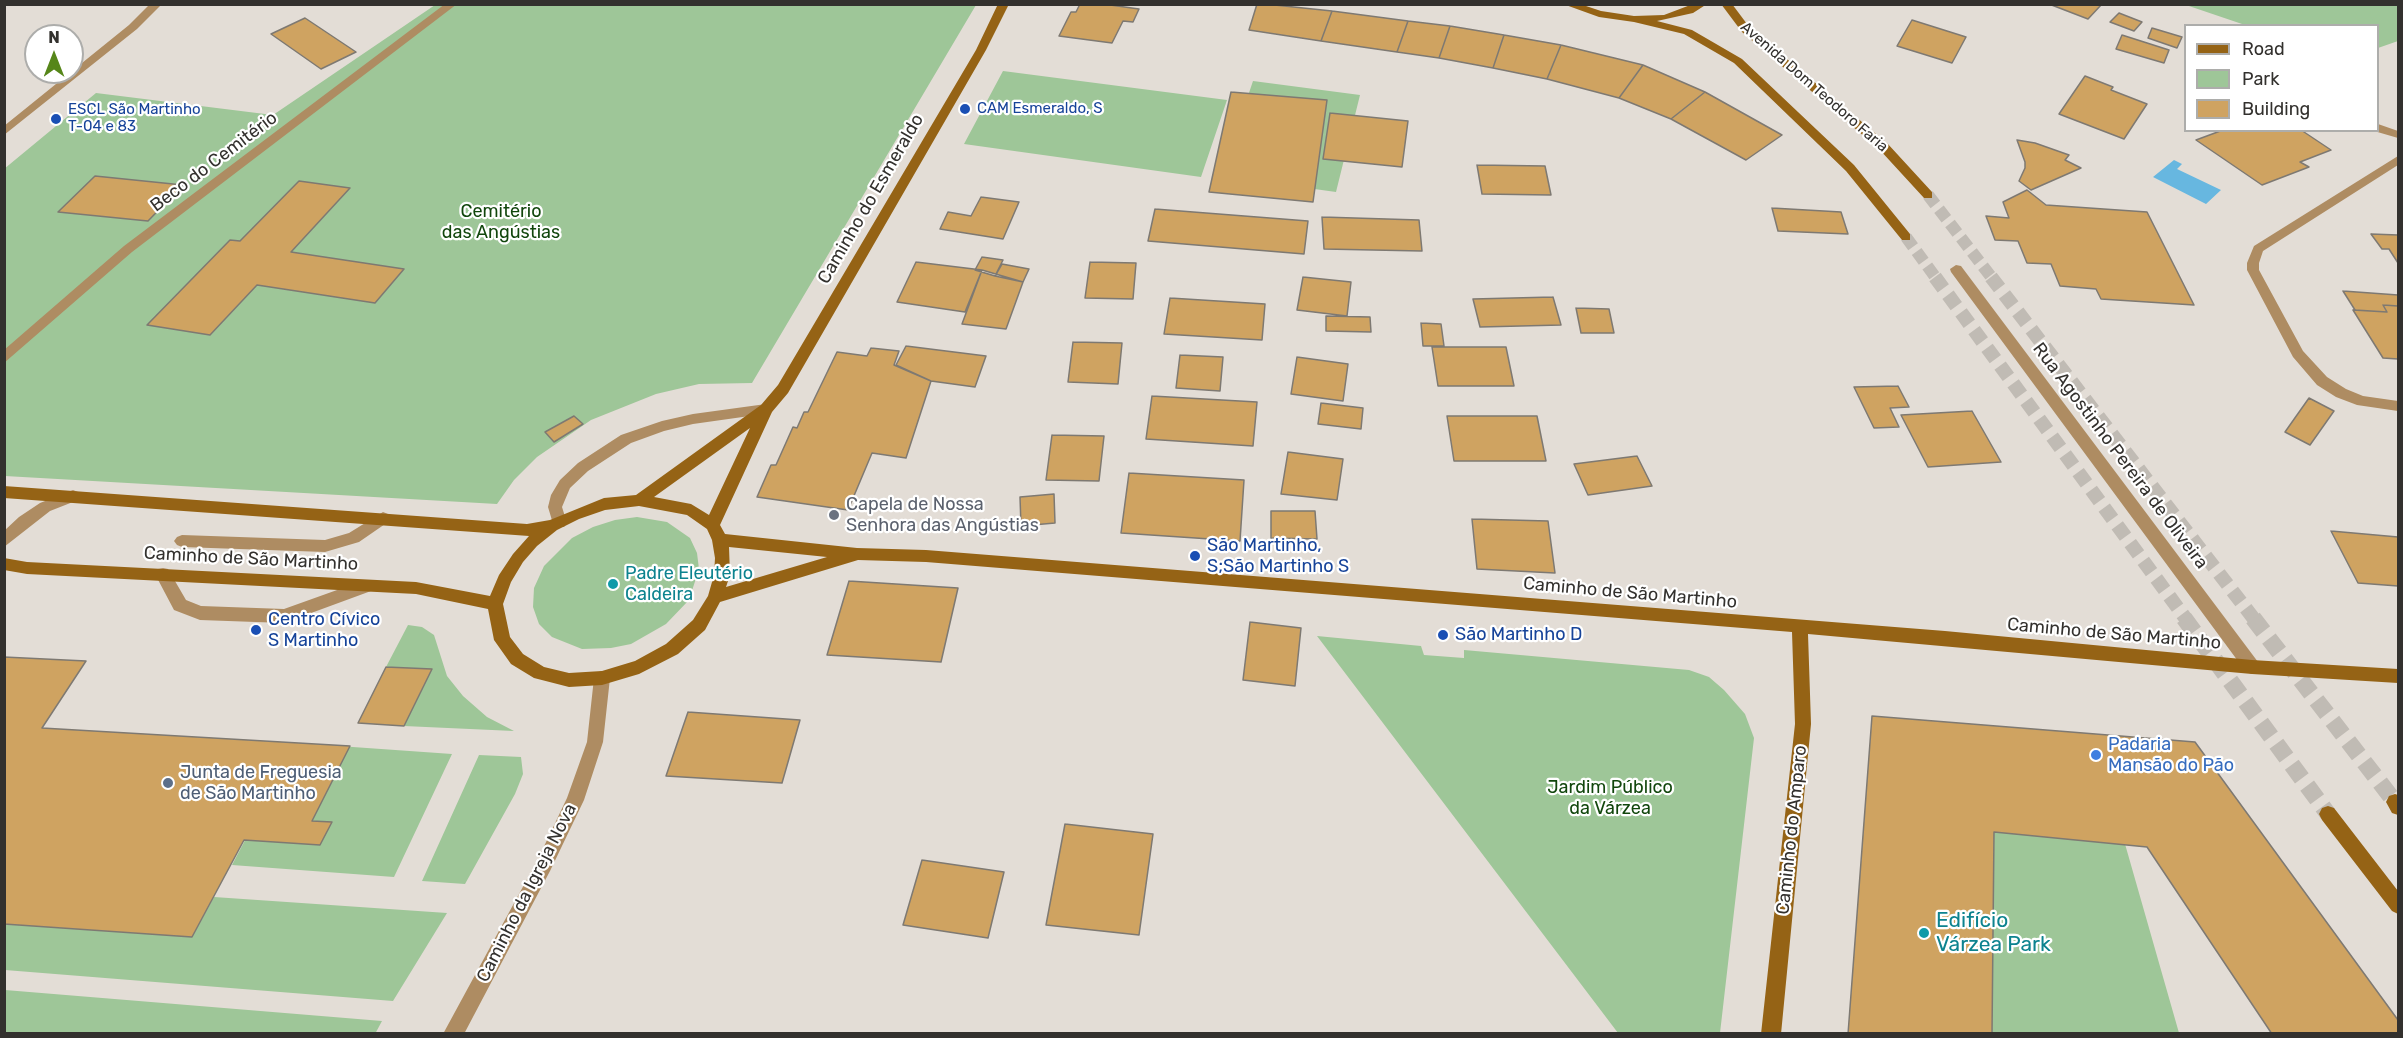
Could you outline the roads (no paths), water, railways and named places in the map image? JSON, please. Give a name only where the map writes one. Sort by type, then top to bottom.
[{"type":"main road","name":"Caminho do Esmeraldo","points":[[712,525],[766,410],[783,389],[981,50],[1004,4]]},
{"type":"main road","points":[[1567,5],[1599,15],[1634,19],[1664,18],[1689,11],[1702,4]]},
{"type":"main road","name":"Avenida Dom Teodoro Faria","points":[[1726,4],[1746,30],[1883,146],[1928,195]]},
{"type":"main road","name":"Avenida Dom Teodoro Faria","points":[[1634,19],[1688,32],[1738,61],[1850,168],[1905,237]]},
{"type":"main road","name":"Caminho do Esmeraldo","points":[[639,500],[766,410]]},
{"type":"main road","points":[[4,492],[527,530],[556,524],[604,504],[639,500],[692,510],[712,525],[720,540],[723,558],[722,575],[715,597],[699,624],[672,649],[639,668],[602,678],[569,680],[540,673],[517,659],[502,640],[495,604],[504,580],[518,558],[532,542],[556,524]]},
{"type":"main road","name":"Caminho de São Martinho","points":[[720,540],[857,554],[926,556],[1800,626],[2252,667],[2398,676]]},
{"type":"main road","name":"Caminho de São Martinho","points":[[715,597],[857,554]]},
{"type":"main road","name":"Caminho de São Martinho","points":[[4,564],[27,568],[416,588],[495,604]]},
{"type":"main road","name":"Caminho do Amparo","points":[[1772,1034],[1803,724],[1800,626]]},
{"type":"main road","points":[[2328,814],[2398,905]]},
{"type":"street","points":[[4,132],[133,27],[156,4]]},
{"type":"street","name":"Beco do Cemitério","points":[[4,358],[128,249],[452,4]]},
{"type":"street","points":[[2379,128],[2398,135]]},
{"type":"street","points":[[2398,160],[2258,249],[2253,257],[2253,270],[2308,367],[2322,381],[2341,393],[2362,400],[2398,406]]},
{"type":"street","name":"Rua Agostinho Pereira de Oliveira","points":[[1956,269],[2252,667]]},
{"type":"street","points":[[556,524],[555,507],[558,495],[565,484],[583,467],[626,439],[683,421],[766,410]]},
{"type":"street","points":[[4,541],[24,522],[45,507],[73,496]]},
{"type":"street","points":[[182,541],[325,546],[354,538],[383,518]]},
{"type":"street","points":[[163,574],[180,605],[200,613],[284,616],[364,586]]},
{"type":"street","name":"Caminho da Igreja Nova","points":[[453,1034],[544,865],[575,800],[595,742],[602,678]]},
{"type":"water","points":[[2174,160],[2182,164],[2177,169],[2221,190],[2206,204],[2153,177]]},
{"type":"tunnel","points":[[1928,195],[1992,278]]},
{"type":"tunnel","points":[[1906,237],[1936,278]]},
{"type":"tunnel","points":[[1935,277],[2186,619]]},
{"type":"tunnel","points":[[1991,277],[2254,619]]},
{"type":"tunnel","points":[[2184,618],[2328,814]]},
{"type":"tunnel","points":[[2253,618],[2395,802]]},
{"type":"place","name":"CAM Esmeraldo, S","points":[[965,109]]},
{"type":"place","name":"ESCL São Martinho T-04 e 83","points":[[56,119]]},
{"type":"place","name":"Capela de Nossa Senhora das Angústias","points":[[834,515]]},
{"type":"place","name":"São Martinho, S;São Martinho S","points":[[1195,556]]},
{"type":"place","name":"Padre Eleutério Caldeira","points":[[613,584]]},
{"type":"place","name":"Centro Cívico S Martinho","points":[[256,630]]},
{"type":"place","name":"São Martinho D","points":[[1443,635]]},
{"type":"place","name":"Padaria Mansão do Pão","points":[[2096,755]]},
{"type":"place","name":"Junta de Freguesia de São Martinho","points":[[168,783]]},
{"type":"place","name":"Edifício Várzea Park","points":[[1924,933]]},
{"type":"park label","name":"Cemitério das Angústias","points":[[501,222]]},
{"type":"park label","name":"Jardim Público da Várzea","points":[[1610,798]]}]
